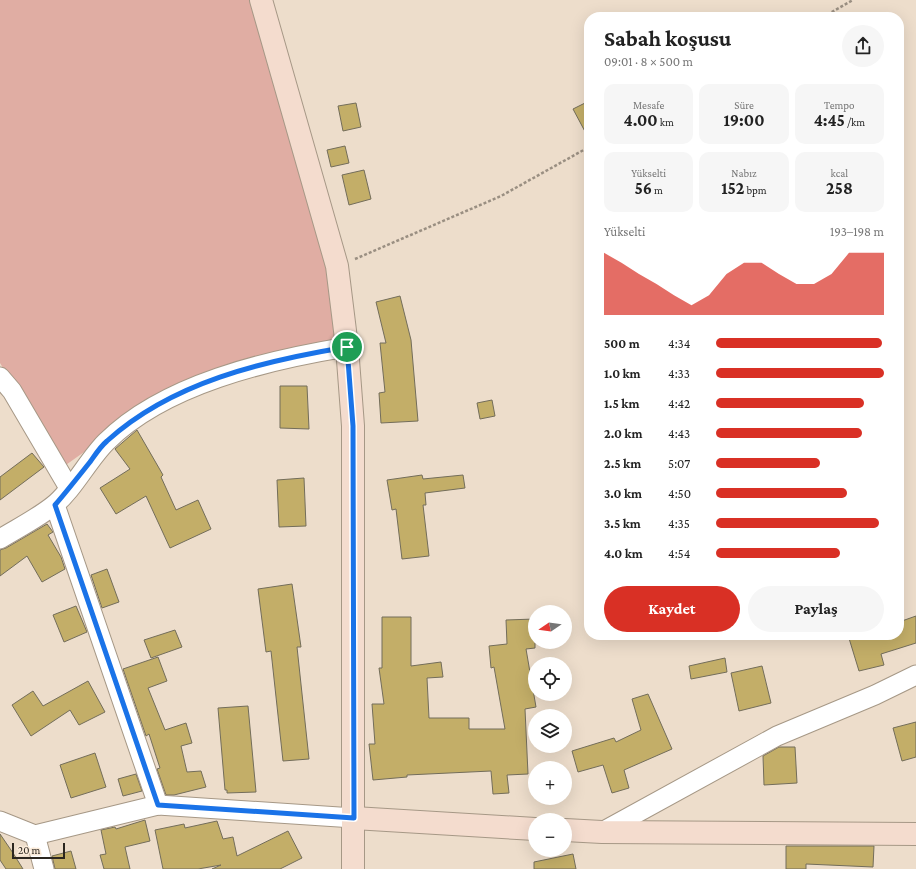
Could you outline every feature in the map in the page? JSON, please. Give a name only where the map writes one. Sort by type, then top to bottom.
[{"type":"street","points":[[261,0],[336,266],[347,347],[353,426],[353,869]]},
{"type":"street","points":[[0,539],[55,505],[106,442],[131,421],[175,394],[234,373],[306,354],[347,347]]},
{"type":"street","points":[[0,377],[12,391],[69,488]]},
{"type":"street","points":[[55,505],[158,805]]},
{"type":"street","points":[[602,832],[777,736],[875,695],[916,675]]},
{"type":"street","points":[[0,821],[35,835],[158,805],[528,829]]},
{"type":"street","points":[[572,830],[602,832],[916,834]]},
{"type":"street","points":[[35,835],[44,869]]},
{"type":"path","points":[[832,12],[853,0]]},
{"type":"path","points":[[336,266],[501,196],[584,151]]},
{"type":"shaded area","points":[[0,0],[251,0],[314,208],[342,348],[210,383],[115,430],[63,467],[0,363]]},
{"type":"building","points":[[356,103],[361,127],[343,131],[338,106]]},
{"type":"building","points":[[584,104],[584,130],[573,109]]},
{"type":"building","points":[[345,146],[349,163],[331,167],[327,150]]},
{"type":"building","points":[[364,170],[371,199],[349,205],[342,175]]},
{"type":"building","points":[[400,296],[411,340],[418,421],[381,423],[379,393],[385,392],[380,343],[386,343],[376,302]]},
{"type":"building","points":[[280,386],[307,386],[309,429],[280,428]]},
{"type":"building","points":[[492,400],[495,416],[480,419],[477,403]]},
{"type":"building","points":[[137,430],[163,475],[161,477],[176,510],[198,500],[211,529],[170,548],[146,496],[116,514],[100,488],[130,469],[115,449]]},
{"type":"building","points":[[32,453],[44,467],[0,500],[0,477]]},
{"type":"building","points":[[422,475],[423,479],[463,475],[465,488],[425,493],[426,505],[423,505],[429,556],[402,559],[396,509],[392,510],[387,480]]},
{"type":"building","points":[[304,478],[306,526],[279,527],[277,480]]},
{"type":"building","points":[[47,524],[53,532],[48,535],[61,557],[65,569],[42,582],[27,556],[0,576],[0,550]]},
{"type":"building","points":[[107,569],[119,602],[102,608],[91,575]]},
{"type":"building","points":[[292,584],[301,647],[297,647],[309,759],[283,761],[271,651],[266,652],[258,589]]},
{"type":"building","points":[[76,606],[87,632],[64,642],[53,615]]},
{"type":"building","points":[[916,616],[916,643],[881,654],[884,665],[859,671],[850,640],[904,640],[904,620]]},
{"type":"building","points":[[382,617],[411,617],[411,666],[441,662],[443,677],[427,678],[429,718],[469,718],[469,729],[505,729],[494,667],[491,668],[489,646],[507,644],[506,620],[528,619],[528,649],[526,649],[528,661],[528,701],[535,701],[536,707],[525,709],[528,774],[507,775],[509,793],[493,794],[491,771],[407,775],[407,777],[373,780],[369,744],[375,744],[372,704],[384,704],[379,668],[382,668]]},
{"type":"building","points":[[175,630],[182,647],[151,658],[144,640]]},
{"type":"building","points":[[158,657],[167,681],[148,688],[165,730],[186,723],[192,743],[181,746],[187,772],[201,771],[206,787],[174,795],[166,795],[157,769],[160,768],[149,734],[146,736],[123,669]]},
{"type":"building","points":[[725,658],[727,672],[691,679],[689,666]]},
{"type":"building","points":[[762,666],[771,703],[739,711],[731,673]]},
{"type":"building","points":[[88,681],[105,712],[79,725],[70,710],[31,736],[12,705],[33,691],[43,706]]},
{"type":"building","points":[[648,694],[672,749],[624,770],[629,788],[612,793],[603,765],[578,772],[572,751],[614,738],[616,742],[641,730],[632,699]]},
{"type":"building","points":[[248,706],[256,792],[227,793],[227,790],[225,790],[218,708]]},
{"type":"building","points":[[916,722],[916,757],[902,761],[893,728]]},
{"type":"building","points":[[779,747],[795,747],[797,783],[764,785],[763,756]]},
{"type":"building","points":[[95,753],[106,787],[71,798],[60,765]]},
{"type":"building","points":[[136,774],[142,791],[123,796],[118,779]]},
{"type":"building","points":[[145,820],[150,841],[125,847],[130,869],[104,869],[100,855],[106,854],[101,830],[115,827],[116,829]]},
{"type":"building","points":[[217,821],[223,839],[233,837],[237,856],[288,831],[302,858],[280,869],[212,869],[221,865],[198,869],[163,869],[155,830],[184,824],[185,828]]},
{"type":"building","points":[[0,834],[23,869],[6,869],[0,860]]},
{"type":"building","points":[[786,846],[874,846],[873,867],[806,864],[806,869],[786,869]]},
{"type":"building","points":[[71,851],[76,869],[55,869],[52,856]]},
{"type":"building","points":[[572,854],[576,869],[534,869],[534,862],[558,857],[572,857]]},
{"type":"route","points":[[347,347],[353,426],[354,818],[158,805],[55,505],[106,442],[131,421],[175,394],[234,373],[306,354],[347,347]]}]
